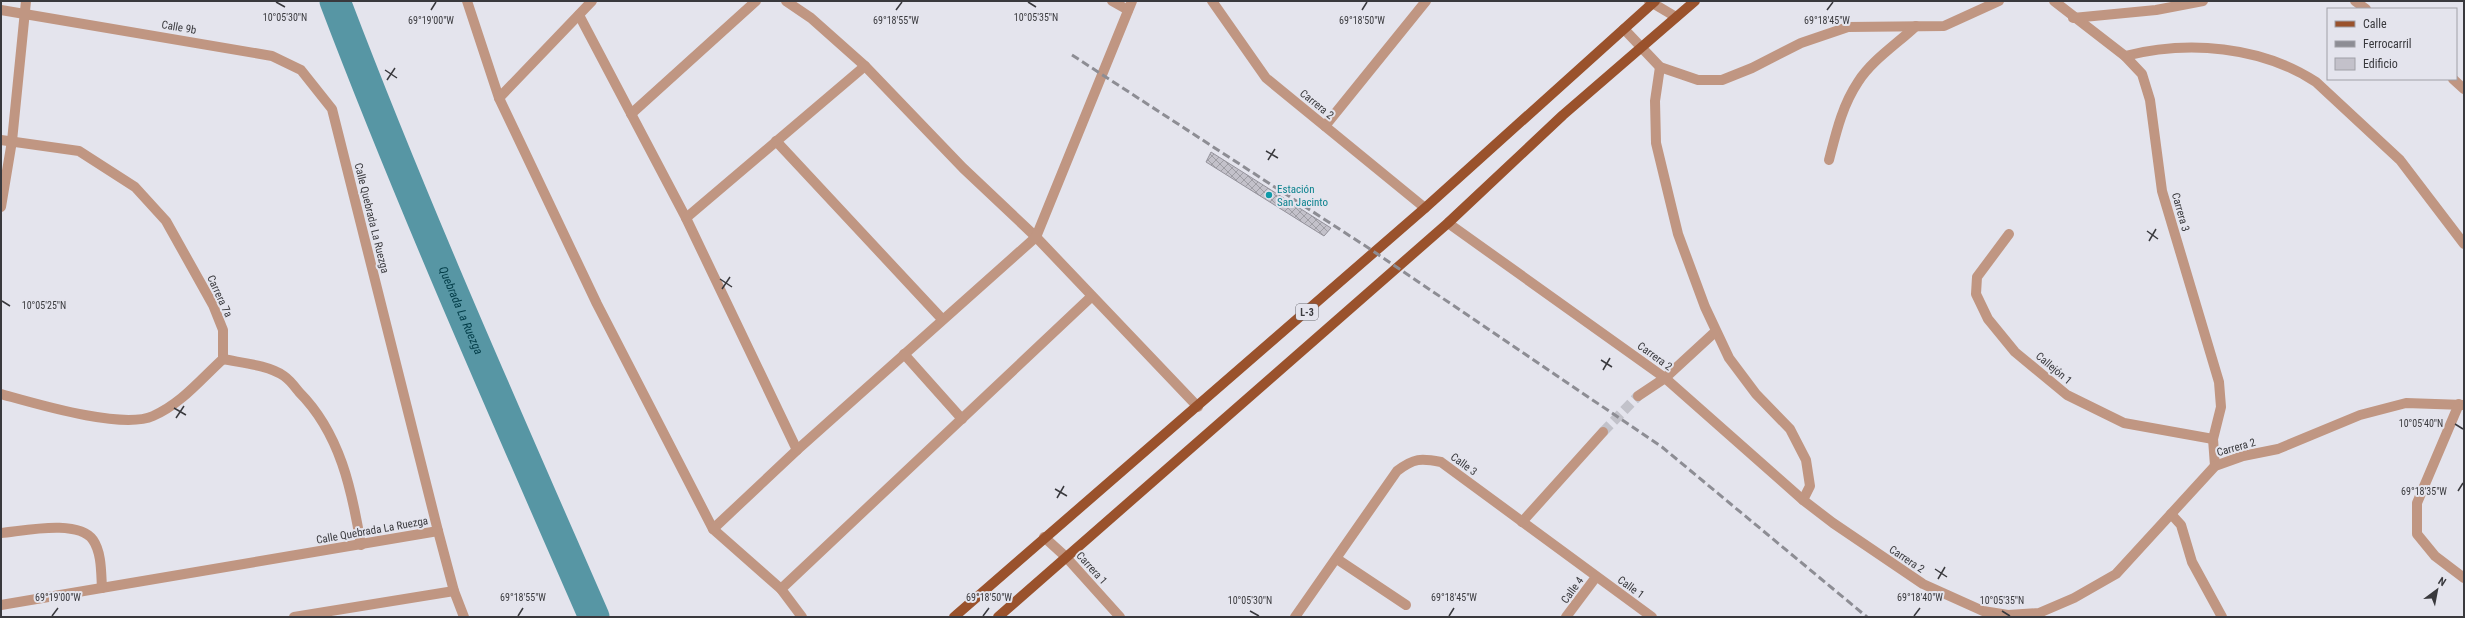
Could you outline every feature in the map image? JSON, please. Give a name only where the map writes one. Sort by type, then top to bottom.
[{"type":"main road","name":"L-3","points":[[998,617],[1448,223],[1564,115],[1695,1]]},
{"type":"main road","name":"L-3","points":[[954,617],[1044,537],[1198,407],[1425,208],[1653,2]]},
{"type":"street","points":[[1,207],[12,141],[26,1]]},
{"type":"street","points":[[467,1],[499,98],[597,304],[713,530],[781,589],[802,617]]},
{"type":"street","points":[[499,98],[592,1]]},
{"type":"street","points":[[631,114],[756,1]]},
{"type":"street","points":[[786,1],[811,18],[865,66],[963,168],[1036,237],[1091,297],[1198,407]]},
{"type":"street","points":[[713,530],[797,450],[942,319],[1036,237],[1130,5],[1112,1]]},
{"type":"street","name":"Carrera 2","points":[[1212,1],[1266,78],[1425,208]]},
{"type":"street","points":[[1325,126],[1426,1]]},
{"type":"street","points":[[1624,29],[1660,67],[1698,80],[1722,80],[1752,68],[1801,43],[1848,27],[1944,26],[2000,1]]},
{"type":"street","name":"Carrera 3","points":[[2054,1],[2073,18],[2125,56],[2142,74],[2150,100],[2162,191],[2219,382],[2221,407],[2214,439],[2215,466]]},
{"type":"street","points":[[2073,18],[2156,10],[2203,1]]},
{"type":"street","points":[[2355,1],[2365,8]]},
{"type":"street","points":[[1653,2],[1676,17]]},
{"type":"street","name":"Calle 9b","points":[[1,10],[272,56],[301,70],[332,109]]},
{"type":"street","points":[[579,15],[686,218],[797,450]]},
{"type":"street","points":[[1829,160],[1842,114],[1858,81],[1875,63],[1916,26]]},
{"type":"street","points":[[2125,56],[2154,50],[2214,48],[2276,61],[2303,74],[2316,82],[2400,160],[2464,244]]},
{"type":"street","points":[[686,218],[865,66]]},
{"type":"street","points":[[1660,67],[1654,122],[1660,164],[1678,234],[1715,332],[1729,358],[1756,394],[1790,429],[1806,460],[1810,486],[1803,500]]},
{"type":"street","points":[[2454,80],[2464,89]]},
{"type":"street","name":"Calle Quebrada La Ruezga","points":[[1,605],[438,531],[332,109]]},
{"type":"street","name":"Carrera 7a","points":[[1,140],[79,151],[134,187],[166,221],[213,305],[223,330],[223,359]]},
{"type":"street","points":[[776,141],[942,319]]},
{"type":"street","name":"Carrera 2","points":[[1448,223],[1665,378],[1803,500],[1924,584],[1985,614],[2008,615],[2039,612],[2074,598],[2116,574],[2215,466],[2244,456],[2278,449],[2360,415],[2406,403],[2462,405]]},
{"type":"street","name":"Callejón 1","points":[[2009,234],[1977,276],[1976,294],[1988,319],[2015,352],[2067,395],[2124,423],[2214,439]]},
{"type":"street","points":[[781,589],[1091,297]]},
{"type":"street","points":[[1638,396],[1665,378],[1715,332]]},
{"type":"street","points":[[904,354],[962,419]]},
{"type":"street","points":[[1,394],[64,411],[123,420],[151,417],[176,404],[223,359],[260,367],[284,376],[309,401],[338,449],[355,507],[361,545]]},
{"type":"street","points":[[2462,405],[2417,503],[2417,534],[2435,556],[2464,578]]},
{"type":"street","points":[[1522,522],[1603,432]]},
{"type":"street","name":"Calle 3","points":[[1295,617],[1337,559],[1397,471],[1410,461],[1425,459],[1441,462],[1596,577]]},
{"type":"street","points":[[2171,514],[2181,525],[2192,562],[2222,617]]},
{"type":"street","points":[[1,533],[68,528],[83,531],[93,540],[98,551],[102,588]]},
{"type":"street","points":[[438,531],[454,591],[464,617]]},
{"type":"street","name":"Carrera 1","points":[[1044,537],[1066,557],[1120,617]]},
{"type":"street","points":[[1337,559],[1406,604]]},
{"type":"street","name":"Calle 4","points":[[1566,617],[1596,577]]},
{"type":"street","name":"Calle 1","points":[[1596,577],[1652,617]]},
{"type":"street","points":[[294,617],[454,591]]},
{"type":"building","name":"Estación San Jacinto","points":[[1211,152],[1331,228],[1324,236],[1206,162]]},
{"type":"waterway","name":"Quebrada La Ruezga","points":[[335,1],[428,234],[594,617]]},
{"type":"tunnel","points":[[1603,432],[1638,396]]},
{"type":"railway","points":[[1072,55],[1370,249],[1662,447],[1867,617]]},
{"type":"place","name":"Estación San Jacinto","points":[[1269,195]]}]
